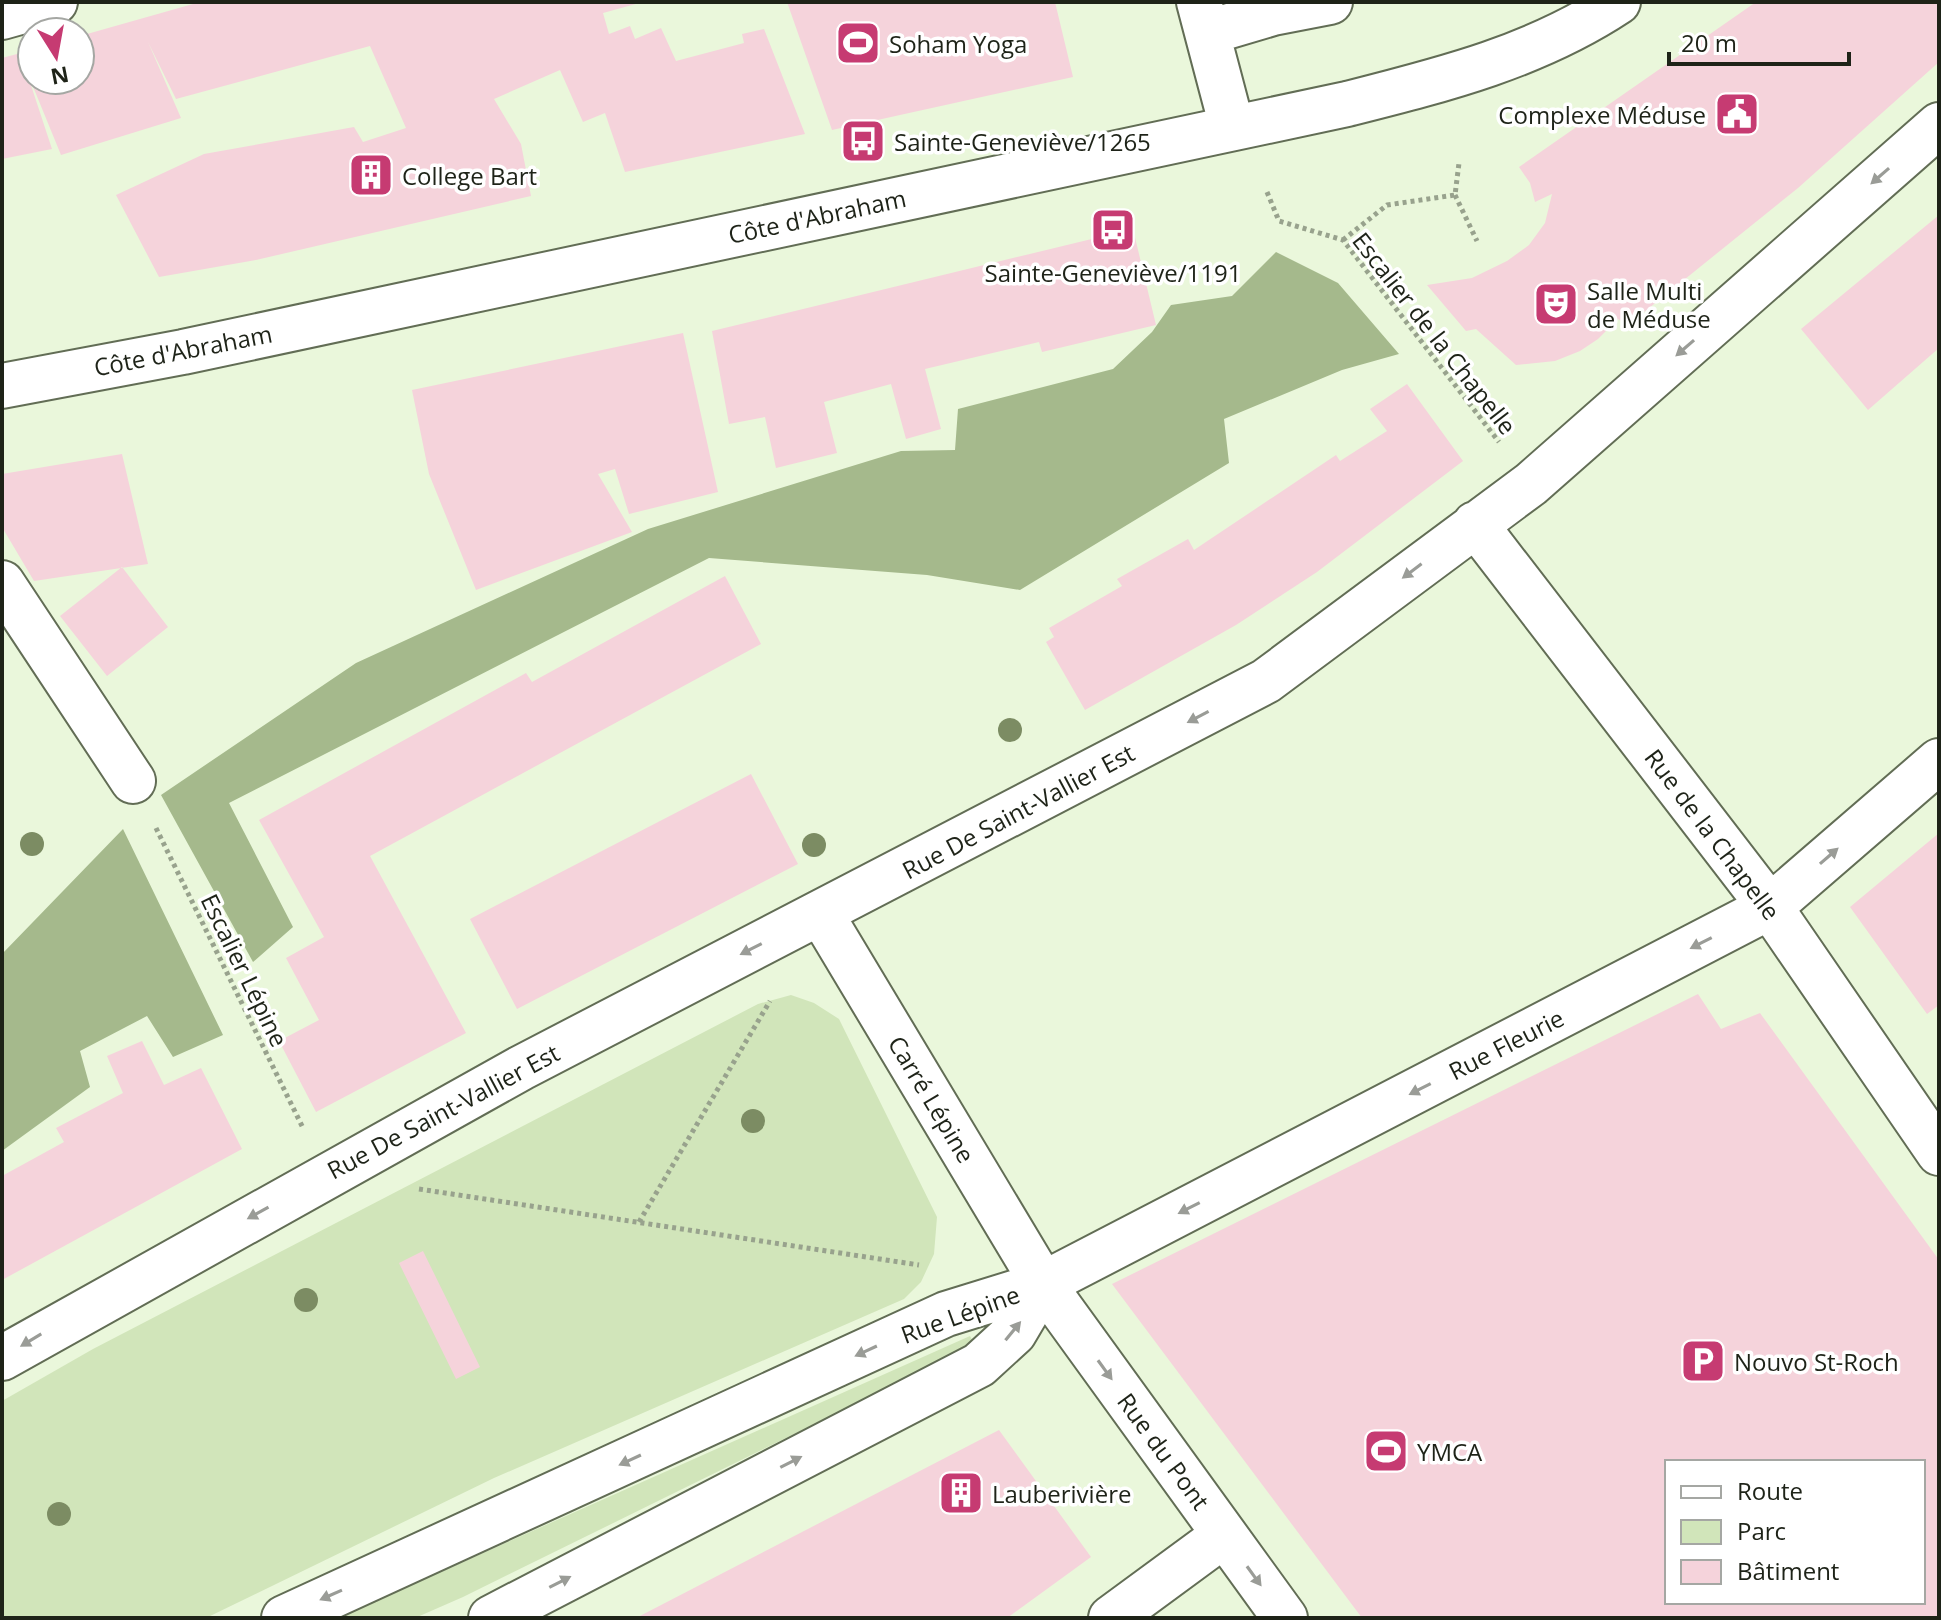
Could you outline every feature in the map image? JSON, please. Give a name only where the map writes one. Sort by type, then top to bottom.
[{"type":"street","points":[[2,17],[55,2]]},
{"type":"street","points":[[1232,127],[1204,17],[1273,13],[1330,2]]},
{"type":"street","name":"Côte d'Abraham","points":[[2,386],[199,348],[1347,104],[1483,68],[1548,41],[1618,2]]},
{"type":"street","name":"Rue De Saint-Vallier Est","points":[[2,1358],[521,1068],[1266,681],[1531,484],[1939,125]]},
{"type":"street","name":"Rue de la Chapelle","points":[[1475,524],[1770,907],[1939,1153]]},
{"type":"street","points":[[2,583],[133,781]]},
{"type":"street","name":"Rue Fleurie","points":[[1043,1284],[1770,907],[1939,761]]},
{"type":"street","name":"Carré Lépine","points":[[821,914],[1043,1284]]},
{"type":"street","name":"Rue du Pont","points":[[1043,1284],[1285,1618]]},
{"type":"street","name":"Rue Lépine","points":[[284,1618],[946,1314],[1043,1284]]},
{"type":"street","name":"Rue Lépine","points":[[491,1618],[979,1365],[1014,1333],[1043,1284]]},
{"type":"street","points":[[1111,1618],[1224,1535]]},
{"type":"path","points":[[1459,163],[1455,195],[1477,241]]},
{"type":"path","name":"Escalier de la Chapelle","points":[[1267,192],[1279,221],[1343,240],[1531,484]]},
{"type":"path","points":[[1343,240],[1387,205],[1455,195]]},
{"type":"path","name":"Escalier Lépine","points":[[133,781],[326,1175]]},
{"type":"path","points":[[639,1222],[774,995]]},
{"type":"path","points":[[326,1175],[935,1267]]},
{"type":"green space","points":[[1276,252],[1338,283],[1399,354],[1342,370],[1224,419],[1229,463],[1020,590],[927,575],[709,558],[229,803],[293,927],[253,962],[161,795],[356,663],[648,529],[901,451],[955,450],[958,409],[1113,369],[1152,332],[1171,305],[1232,296]]},
{"type":"green space","points":[[123,829],[223,1035],[173,1057],[147,1016],[80,1051],[90,1087],[2,1151],[2,954]]},
{"type":"green space","points":[[791,995],[814,1003],[839,1019],[937,1217],[934,1254],[921,1282],[904,1299],[494,1478],[206,1618],[2,1618],[2,1401],[93,1349],[758,1004]]},
{"type":"green space","points":[[970,1336],[975,1345],[463,1597],[415,1618],[337,1618]]},
{"type":"building","points":[[200,2],[643,2],[603,13],[609,34],[630,26],[635,39],[661,28],[676,61],[744,43],[742,34],[764,29],[805,134],[625,172],[605,113],[583,122],[560,70],[494,99],[521,144],[531,196],[256,260],[159,277],[116,195],[204,154],[354,127],[363,142],[406,128],[370,46],[176,99],[148,42],[181,118],[61,155],[37,96],[96,96],[96,31]]},
{"type":"building","points":[[787,2],[1055,2],[1073,77],[832,130]]},
{"type":"building","name":"Complexe Méduse","points":[[1756,2],[1939,2],[1939,62],[1798,188],[1628,325],[1618,319],[1598,339],[1580,351],[1555,361],[1516,365],[1476,329],[1466,331],[1427,285],[1472,278],[1507,261],[1529,245],[1545,223],[1552,194],[1535,202],[1530,183],[1519,167]]},
{"type":"building","points":[[16,54],[16,96],[35,96],[52,149],[2,159],[2,58]]},
{"type":"building","points":[[1939,215],[1939,348],[1868,410],[1801,329]]},
{"type":"building","points":[[1133,229],[1156,325],[1042,352],[1039,342],[925,369],[941,429],[906,439],[891,384],[824,402],[837,453],[776,468],[765,417],[729,424],[712,331]]},
{"type":"building","points":[[683,333],[718,492],[629,514],[615,469],[598,474],[632,532],[476,590],[429,474],[412,390]]},
{"type":"building","points":[[1407,384],[1463,461],[1317,572],[1236,625],[1085,710],[1046,642],[1054,637],[1049,628],[1122,586],[1117,579],[1188,539],[1194,550],[1336,455],[1340,461],[1387,431],[1370,409]]},
{"type":"building","points":[[122,454],[148,564],[34,581],[2,527],[2,474]]},
{"type":"building","points":[[122,567],[168,627],[107,676],[60,616]]},
{"type":"building","points":[[725,576],[761,644],[370,856],[466,1033],[316,1112],[279,1041],[319,1020],[286,958],[324,937],[259,820],[526,673],[532,682]]},
{"type":"building","points":[[751,774],[798,864],[517,1009],[470,919]]},
{"type":"building","points":[[1939,833],[1939,1005],[1927,1014],[1850,907]]},
{"type":"building","name":"Nouvo St-Roch","points":[[1698,994],[1721,1029],[1760,1013],[1939,1260],[1939,1618],[1362,1618],[1112,1284]]},
{"type":"building","points":[[142,1041],[164,1085],[201,1068],[242,1149],[2,1280],[2,1176],[64,1142],[56,1128],[123,1093],[107,1056]]},
{"type":"building","points":[[423,1251],[480,1367],[456,1379],[399,1263]]},
{"type":"building","name":"Lauberivière","points":[[999,1430],[1091,1557],[1007,1618],[636,1618]]},
{"type":"place","name":"Soham Yoga","points":[[858,43]]},
{"type":"place","name":"Complexe Méduse","points":[[1737,114]]},
{"type":"place","name":"Sainte-Geneviève/1265","points":[[863,141]]},
{"type":"place","name":"College Bart","points":[[371,175]]},
{"type":"place","name":"Sainte-Geneviève/1191","points":[[1113,230]]},
{"type":"place","name":"Salle Multi de Méduse","points":[[1556,304]]},
{"type":"place","name":"Nouvo St-Roch","points":[[1703,1361]]},
{"type":"place","name":"YMCA","points":[[1386,1451]]},
{"type":"place","name":"Lauberivière","points":[[961,1493]]}]
